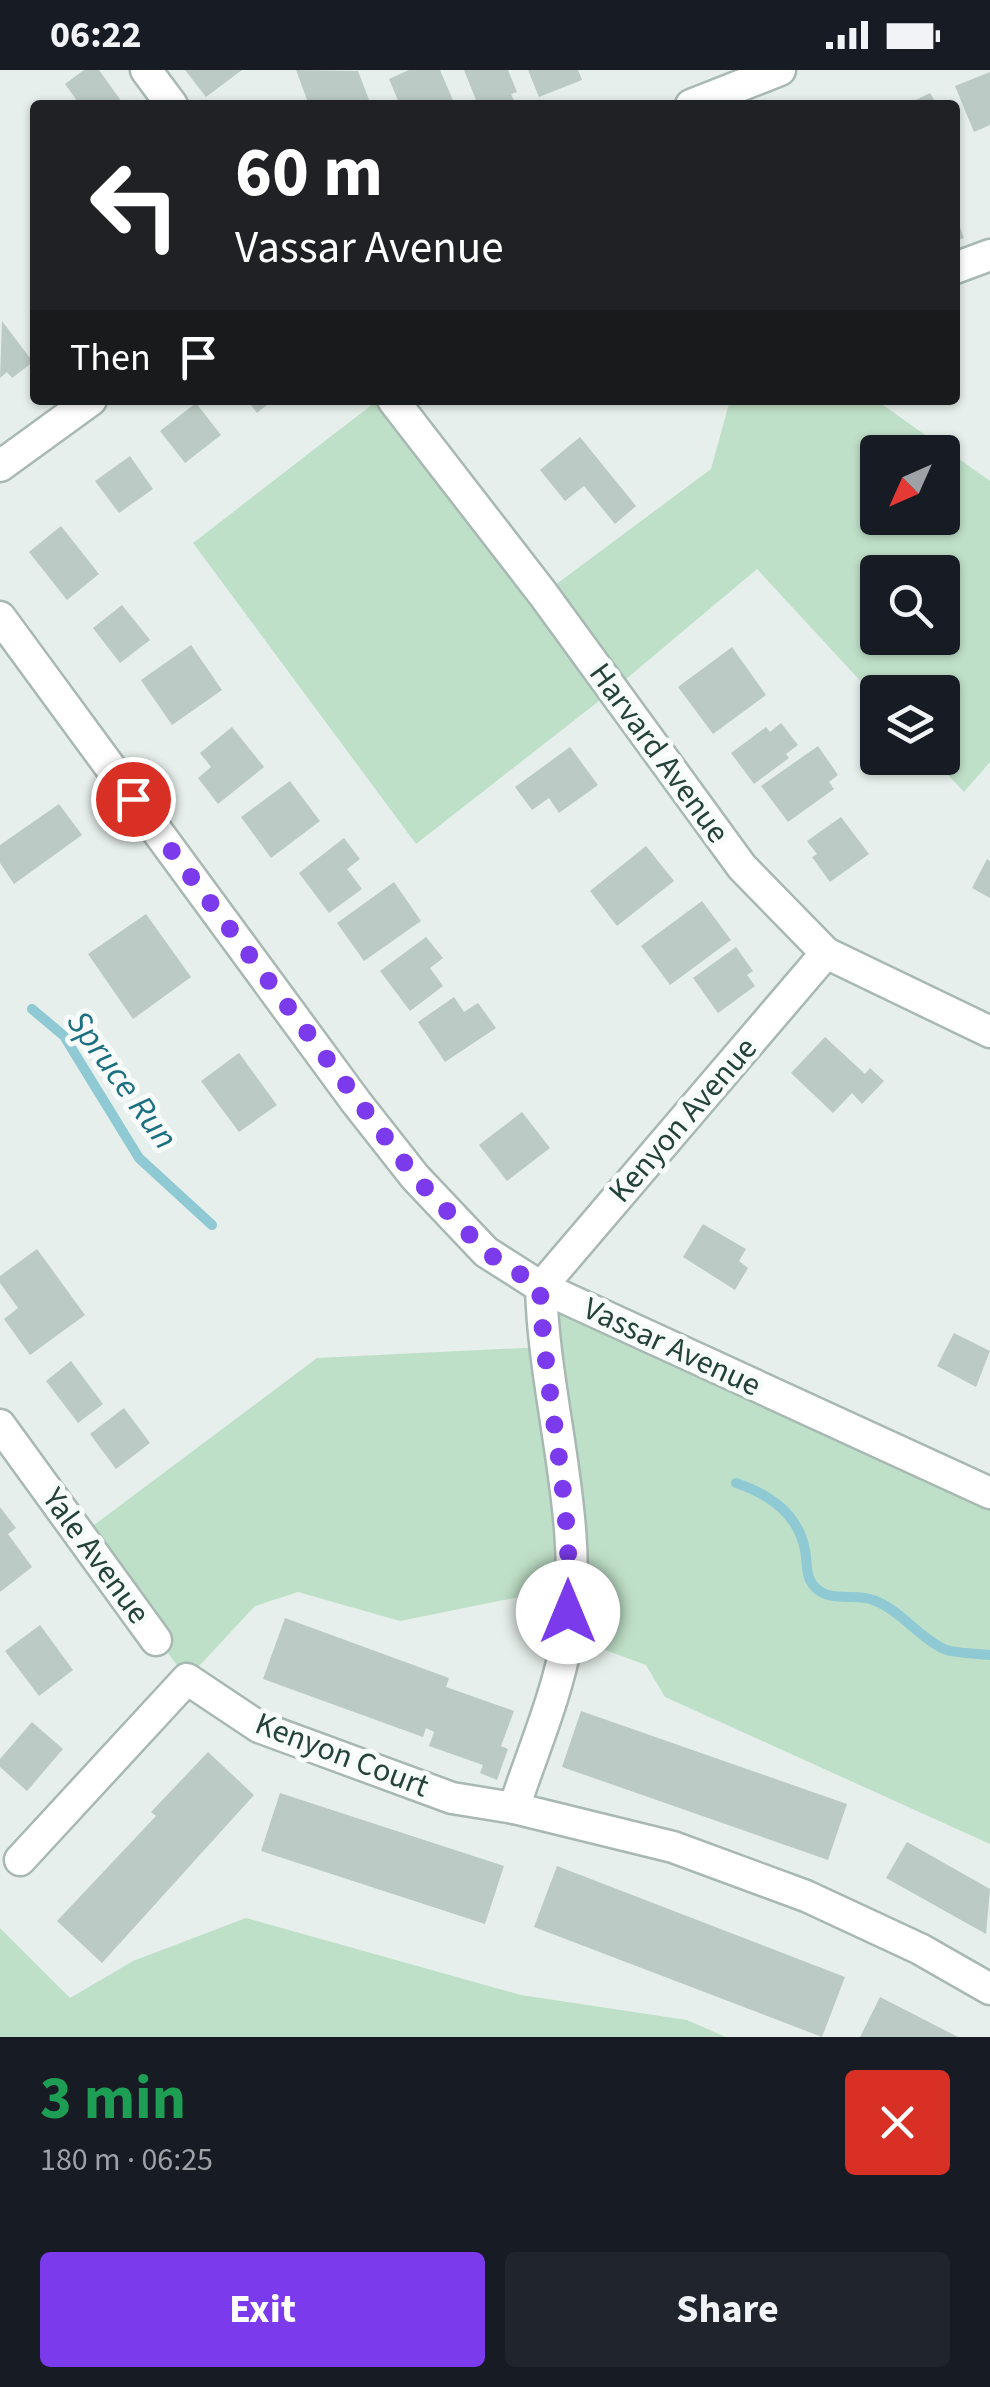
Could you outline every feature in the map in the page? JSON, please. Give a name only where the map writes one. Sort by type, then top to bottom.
[{"type":"street","points":[[146,70],[168,100]]},
{"type":"street","points":[[704,100],[780,70]]},
{"type":"street","points":[[960,266],[990,255]]},
{"type":"street","points":[[0,466],[84,405]]},
{"type":"street","name":"Harvard Avenue","points":[[396,405],[542,594],[742,867],[826,953],[990,1032]]},
{"type":"street","name":"Vassar Avenue","points":[[0,617],[415,1177],[486,1252],[540,1287],[990,1493]]},
{"type":"street","name":"Kenyon Avenue","points":[[540,1287],[826,953]]},
{"type":"street","points":[[514,1808],[568,1636],[567,1495],[542,1347],[540,1287]]},
{"type":"street","name":"Yale Avenue","points":[[0,1424],[156,1640]]},
{"type":"street","name":"Kenyon Court","points":[[20,1860],[187,1679],[259,1728],[452,1798],[514,1808],[673,1847],[806,1896],[920,1949],[990,1990]]},
{"type":"green space","points":[[372,405],[397,405],[543,594],[711,469],[729,405],[883,405],[925,435],[860,435],[860,535],[960,535],[960,460],[990,481],[990,762],[964,792],[948,775],[960,775],[960,675],[860,675],[860,681],[757,569],[613,690],[416,844],[193,543]]},
{"type":"green space","points":[[541,1287],[990,1493],[990,1844],[665,1697],[646,1665],[567,1636],[569,1587],[400,1621],[298,1592],[255,1606],[187,1679],[82,1534],[317,1358],[542,1347]]},
{"type":"green space","points":[[246,1918],[521,1995],[687,2020],[726,2037],[0,2037],[0,1928],[70,1998],[133,1961]]},
{"type":"building","points":[[84,70],[99,70],[120,100],[76,100],[65,84]]},
{"type":"building","points":[[185,70],[242,70],[206,97]]},
{"type":"building","points":[[296,70],[358,71],[369,100],[307,100]]},
{"type":"building","points":[[409,70],[440,70],[453,100],[398,100],[389,79]]},
{"type":"building","points":[[464,70],[508,70],[517,92],[511,94],[514,100],[476,100]]},
{"type":"building","points":[[528,70],[578,70],[582,80],[539,97]]},
{"type":"building","points":[[990,72],[990,125],[974,132],[955,86]]},
{"type":"building","points":[[930,93],[934,100],[916,100]]},
{"type":"building","points":[[2,321],[30,358],[30,364],[12,378],[7,372],[0,378]]},
{"type":"building","points":[[198,405],[221,435],[185,463],[160,431]]},
{"type":"building","points":[[251,405],[267,405],[257,413]]},
{"type":"building","points":[[580,437],[636,506],[615,524],[584,486],[565,501],[540,470]]},
{"type":"building","points":[[130,456],[153,489],[119,513],[95,481]]},
{"type":"building","points":[[61,526],[99,574],[67,600],[29,552]]},
{"type":"building","points":[[122,605],[150,640],[120,663],[93,628]]},
{"type":"building","points":[[191,645],[222,690],[172,725],[141,680]]},
{"type":"building","points":[[732,647],[766,695],[713,734],[678,687]]},
{"type":"building","points":[[781,723],[798,745],[786,754],[789,758],[754,784],[731,753],[766,727],[770,732]]},
{"type":"building","points":[[232,727],[264,767],[218,804],[198,778],[211,767],[200,753]]},
{"type":"building","points":[[818,746],[838,775],[829,782],[834,789],[788,822],[761,786]]},
{"type":"building","points":[[570,747],[598,785],[559,813],[549,798],[532,810],[515,787]]},
{"type":"building","points":[[290,781],[320,821],[271,858],[241,817]]},
{"type":"building","points":[[59,804],[82,835],[14,884],[0,863],[0,845]]},
{"type":"building","points":[[841,817],[869,854],[830,882],[812,857],[817,854],[807,841]]},
{"type":"building","points":[[344,838],[360,859],[347,869],[362,889],[329,913],[299,873]]},
{"type":"building","points":[[646,846],[674,881],[617,926],[590,891]]},
{"type":"building","points":[[987,859],[990,861],[990,898],[972,888]]},
{"type":"building","points":[[394,882],[421,921],[364,961],[337,923]]},
{"type":"building","points":[[702,901],[731,940],[670,985],[641,946]]},
{"type":"building","points":[[146,914],[191,977],[133,1019],[88,954]]},
{"type":"building","points":[[426,937],[443,958],[430,968],[443,986],[410,1011],[380,971]]},
{"type":"building","points":[[736,947],[753,971],[747,975],[755,986],[718,1013],[693,978]]},
{"type":"building","points":[[454,997],[464,1012],[478,1003],[496,1028],[445,1062],[418,1022]]},
{"type":"building","points":[[825,1037],[865,1074],[870,1068],[884,1081],[862,1104],[852,1093],[833,1113],[791,1073]]},
{"type":"building","points":[[239,1053],[277,1105],[239,1132],[201,1081]]},
{"type":"building","points":[[522,1112],[550,1148],[507,1181],[479,1145]]},
{"type":"building","points":[[703,1224],[746,1249],[739,1261],[748,1268],[735,1290],[683,1257]]},
{"type":"building","points":[[37,1249],[85,1315],[30,1355],[4,1319],[18,1308],[0,1283],[0,1276]]},
{"type":"building","points":[[954,1333],[990,1351],[976,1387],[937,1366]]},
{"type":"building","points":[[71,1361],[103,1404],[78,1423],[46,1381]]},
{"type":"building","points":[[124,1408],[150,1443],[116,1469],[90,1434]]},
{"type":"building","points":[[0,1507],[16,1528],[8,1534],[32,1567],[0,1592]]},
{"type":"building","points":[[285,1618],[449,1678],[446,1687],[514,1711],[501,1746],[508,1749],[497,1780],[480,1773],[483,1765],[429,1746],[434,1732],[426,1728],[423,1737],[263,1679]]},
{"type":"building","points":[[40,1625],[73,1670],[39,1696],[5,1651]]},
{"type":"building","points":[[581,1711],[847,1804],[828,1860],[562,1767]]},
{"type":"building","points":[[32,1722],[63,1749],[27,1791],[0,1767],[0,1759]]},
{"type":"building","points":[[208,1752],[254,1795],[102,1963],[57,1921],[156,1816],[151,1812]]},
{"type":"building","points":[[280,1793],[504,1866],[485,1924],[261,1851]]},
{"type":"building","points":[[907,1842],[990,1889],[986,1934],[886,1878]]},
{"type":"building","points":[[557,1866],[845,1977],[822,2037],[534,1927]]},
{"type":"building","points":[[880,1997],[958,2037],[860,2037]]},
{"type":"waterway","name":"Spruce Run","points":[[32,1009],[64,1036],[139,1158],[212,1225]]},
{"type":"waterway","name":"Spruce Run","points":[[736,1483],[770,1499],[789,1515],[801,1537],[810,1580],[823,1593],[873,1600],[944,1649],[990,1655]]},
{"type":"route","points":[[133,799],[415,1177],[486,1252],[540,1287],[542,1347],[567,1495],[568,1612]]}]
